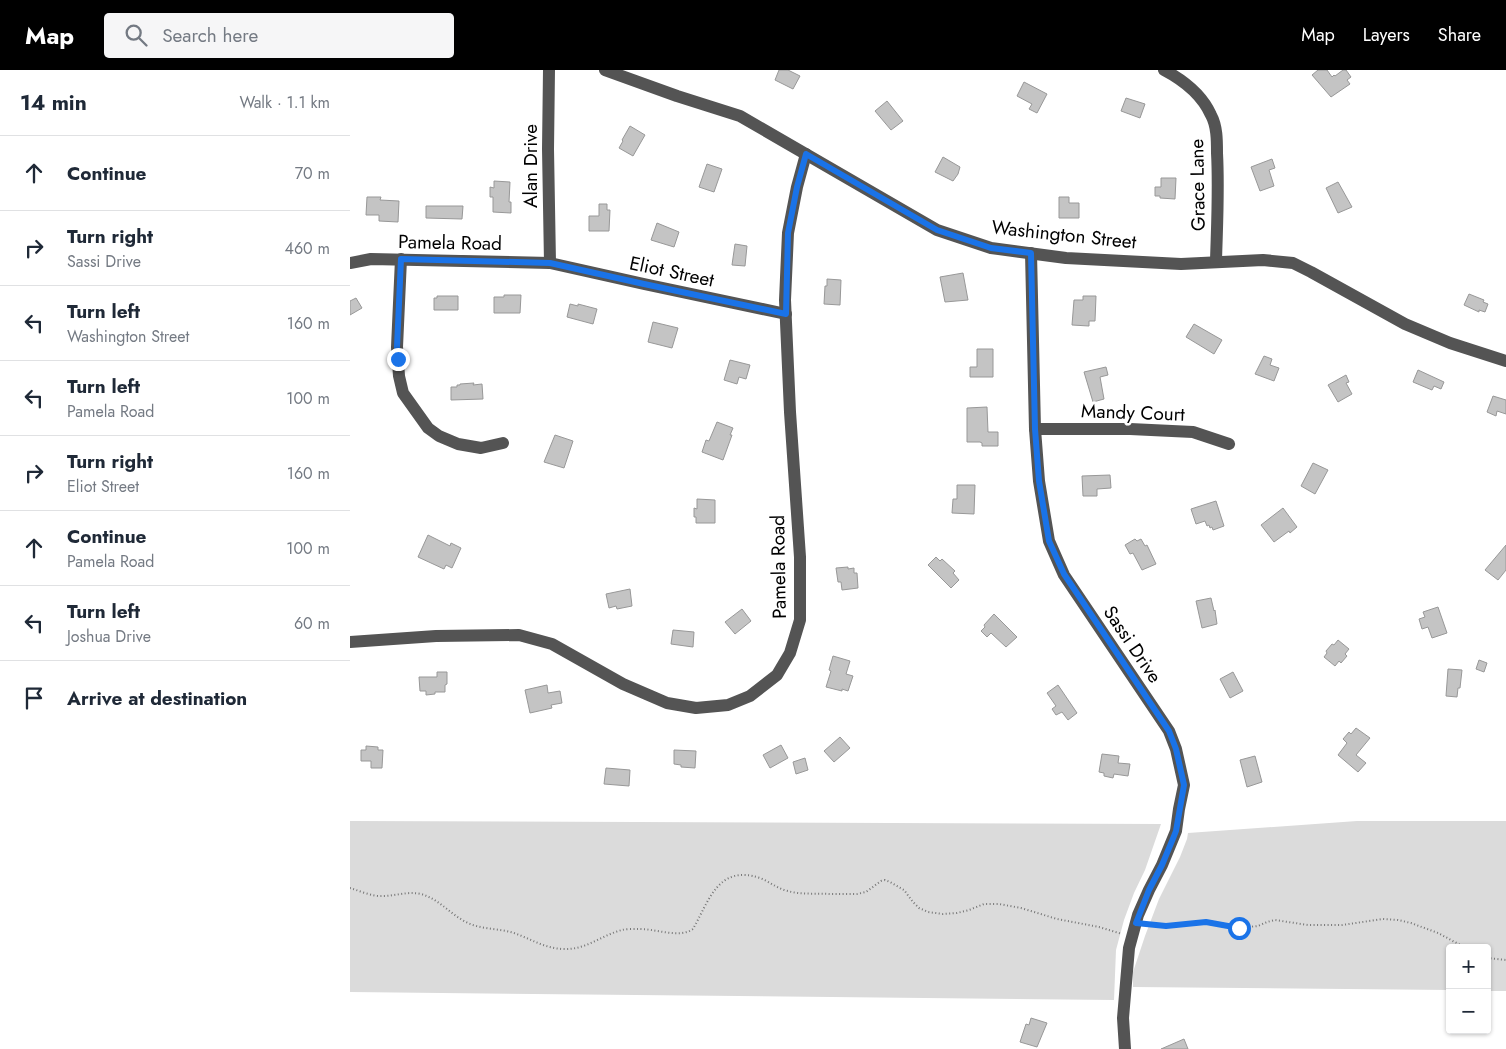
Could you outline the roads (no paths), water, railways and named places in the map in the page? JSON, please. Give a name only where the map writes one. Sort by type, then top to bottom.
[{"type":"street","name":"Alan Drive","points":[[549,70],[550,263]]},
{"type":"street","name":"Washington Street","points":[[606,70],[677,96],[740,116],[937,230],[991,248],[1066,258],[1181,264],[1263,260],[1293,263],[1405,324],[1450,343],[1506,361]]},
{"type":"street","name":"Grace Lane","points":[[1164,70],[1180,79],[1192,90],[1211,115],[1216,134],[1218,171],[1216,261]]},
{"type":"street","name":"Pamela Road","points":[[350,642],[436,636],[519,636],[552,644],[623,684],[667,703],[696,708],[728,705],[750,696],[777,676],[790,653],[800,620],[800,558],[790,412],[786,314],[788,233],[806,154]]},
{"type":"street","name":"Sassi Drive","points":[[1031,253],[1035,429],[1039,481],[1049,541],[1064,574],[1169,731],[1176,749],[1184,785],[1176,831],[1149,890],[1132,937],[1127,964],[1124,999],[1125,1049]]},
{"type":"street","name":"Pamela Road","points":[[350,263],[371,259],[401,259],[550,263]]},
{"type":"street","points":[[401,259],[397,347],[402,393],[428,428],[439,436],[458,444],[480,448],[503,443]]},
{"type":"street","name":"Eliot Street","points":[[550,263],[786,314]]},
{"type":"street","name":"Mandy Court","points":[[1035,429],[1130,429],[1193,432],[1229,444]]}]
